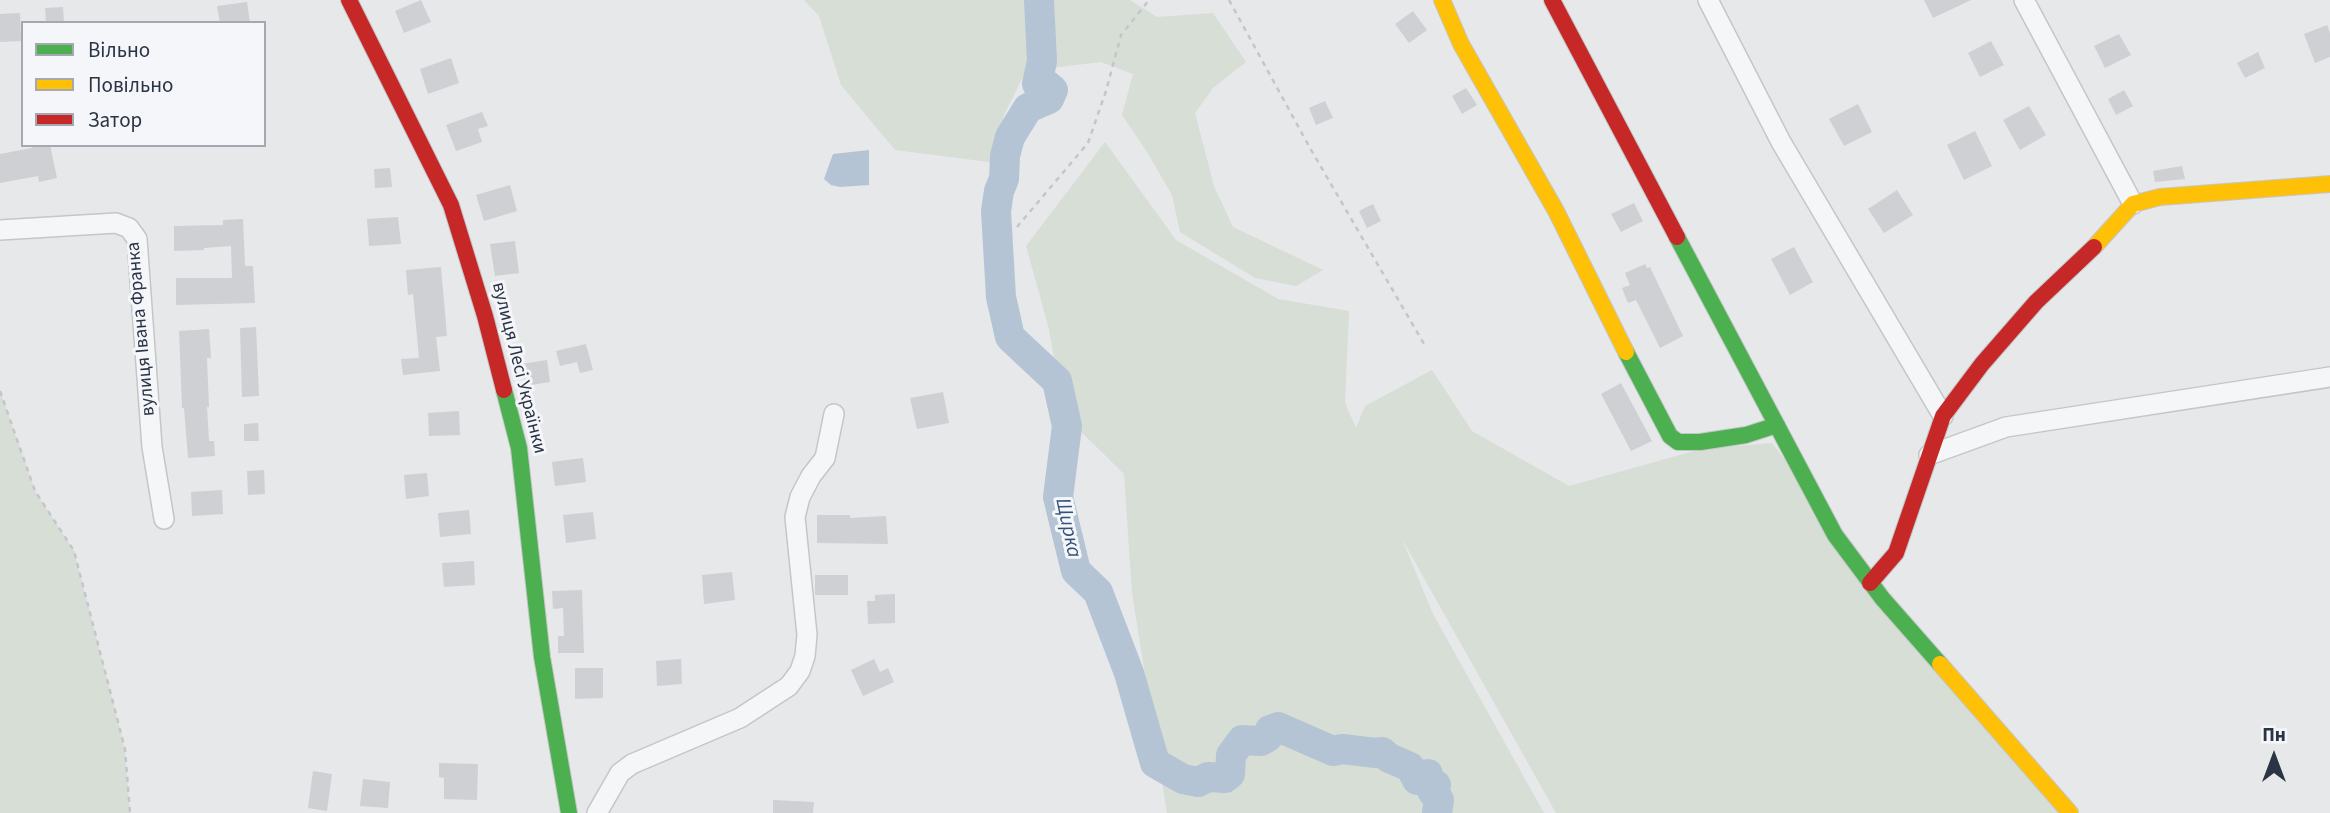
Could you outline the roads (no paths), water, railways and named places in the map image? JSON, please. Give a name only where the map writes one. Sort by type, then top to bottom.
[{"type":"street","name":"вулиця Лесі Українки","points":[[349,0],[451,205],[485,316],[519,448],[542,657],[569,813]]},
{"type":"street","points":[[1442,0],[1461,44],[1556,211],[1602,307],[1670,436],[1678,442],[1700,442],[1746,435],[1777,425]]},
{"type":"street","points":[[1552,0],[1835,535],[1870,583],[2070,813]]},
{"type":"street","points":[[1708,0],[1781,142],[1943,416]]},
{"type":"street","points":[[2024,0],[2133,204]]},
{"type":"street","points":[[1870,583],[1896,553],[1943,416],[1982,364],[2036,302],[2098,243],[2133,204],[2160,197],[2330,184]]},
{"type":"street","name":"вулиця Івана Франка","points":[[0,230],[116,223],[129,228],[136,239],[152,447],[164,519]]},
{"type":"street","points":[[1929,455],[2006,427],[2330,377]]},
{"type":"street","points":[[597,813],[620,773],[632,764],[740,718],[789,687],[800,671],[807,635],[795,517],[800,497],[825,458],[834,414]]},
{"type":"water","points":[[869,150],[869,185],[840,187],[831,185],[824,179],[833,154]]},
{"type":"waterway","name":"Щирка","points":[[1039,0],[1042,61],[1037,84],[1047,85],[1053,90],[1049,99],[1028,108],[1010,137],[1005,156],[1004,179],[996,211],[1001,297],[1010,337],[1057,381],[1067,426],[1058,497],[1076,571],[1098,592],[1129,673],[1155,763],[1183,779],[1198,782],[1208,777],[1225,778],[1230,774],[1231,755],[1242,740],[1261,741],[1268,737],[1270,730],[1278,727],[1333,751],[1342,749],[1382,752],[1410,767],[1417,780],[1428,774],[1428,780],[1436,785],[1432,791],[1439,800],[1437,813]]}]
